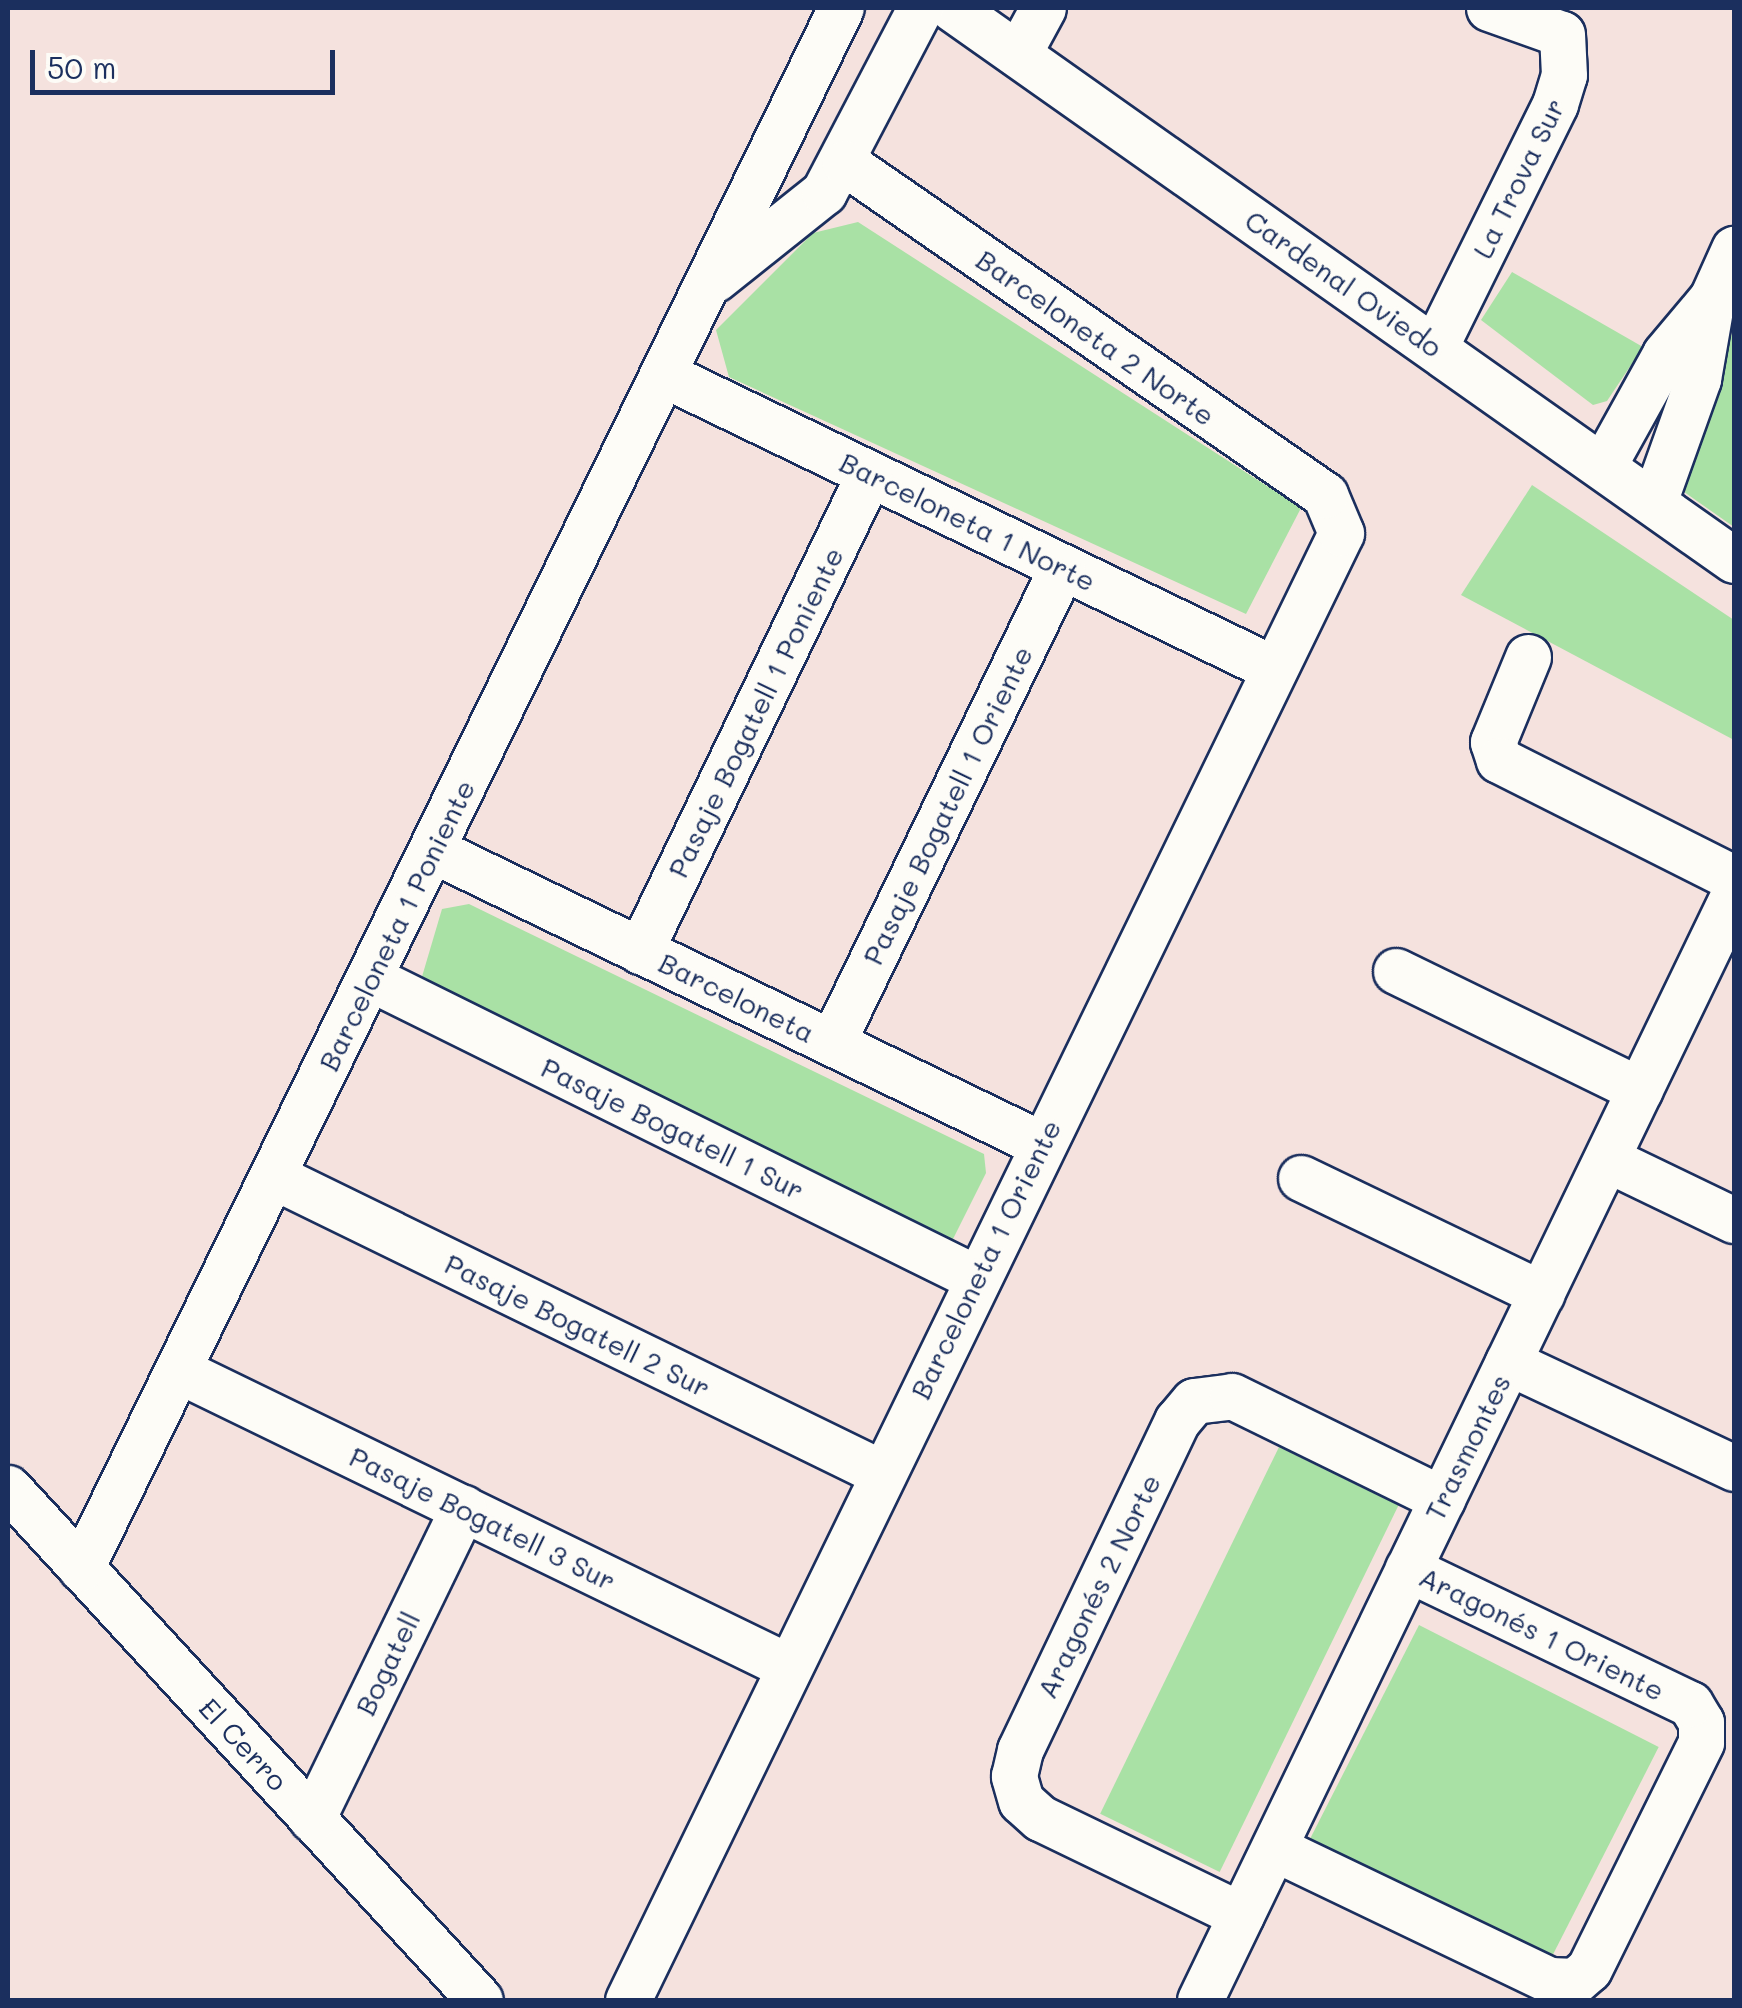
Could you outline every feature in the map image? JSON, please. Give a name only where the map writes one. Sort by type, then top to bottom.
[{"type":"street","name":"Barceloneta 1 Poniente","points":[[82,1568],[841,8]]},
{"type":"street","name":"Barceloneta 1 Poniente","points":[[710,282],[794,222],[845,163],[920,8]]},
{"type":"street","points":[[1018,54],[1044,8]]},
{"type":"street","points":[[1489,8],[1571,20]]},
{"type":"street","name":"Cardenal Oviedo","points":[[973,13],[1018,54],[1734,560]]},
{"type":"street","name":"La Trova Sur","points":[[1435,347],[1556,104],[1571,20]]},
{"type":"street","name":"Barceloneta 2 Norte","points":[[845,163],[1324,495],[1340,518]]},
{"type":"street","points":[[1603,466],[1666,354],[1726,273]]},
{"type":"street","points":[[1654,502],[1698,379],[1726,273]]},
{"type":"street","name":"Barceloneta 1 Norte","points":[[665,375],[1270,667]]},
{"type":"street","name":"Pasaje Bogatell 1 Poniente","points":[[640,950],[870,474]]},
{"type":"street","name":"Barceloneta 1 Oriente","points":[[628,2000],[1270,667],[1335,548],[1340,518]]},
{"type":"street","name":"Pasaje Bogatell 1 Oriente","points":[[832,1042],[1062,567]]},
{"type":"street","points":[[1528,657],[1494,742],[1499,760],[1734,878]]},
{"type":"street","name":"Barceloneta","points":[[433,850],[1040,1144]]},
{"type":"street","name":"Trasmontes","points":[[1200,2000],[1640,1090],[1721,958],[1734,894]]},
{"type":"street","points":[[1396,971],[1640,1090]]},
{"type":"street","name":"Pasaje Bogatell 1 Sur","points":[[370,978],[976,1278]]},
{"type":"street","points":[[1607,1159],[1734,1220]]},
{"type":"street","name":"Pasaje Bogatell 2 Sur","points":[[273,1176],[882,1473]]},
{"type":"street","points":[[1302,1178],[1542,1294]]},
{"type":"street","points":[[1508,1362],[1734,1468]]},
{"type":"street","name":"Pasaje Bogatell 3 Sur","points":[[178,1370],[789,1666]]},
{"type":"street","name":"Aragonés 2 Norte","points":[[1241,1916],[1040,1818],[1016,1789],[1020,1750],[1177,1421],[1205,1396],[1232,1396],[1442,1499]]},
{"type":"street","name":"El Cerro","points":[[8,1488],[480,2000]]},
{"type":"street","name":"Bogatell","points":[[312,1819],[463,1508]]},
{"type":"street","name":"Aragonés 1 Oriente","points":[[1274,1848],[1550,1980],[1575,1981],[1590,1969],[1701,1742],[1701,1722],[1690,1704],[1408,1569]]},
{"type":"green space","points":[[858,222],[1301,508],[1246,614],[729,377],[716,330],[813,233]]},
{"type":"green space","points":[[1512,272],[1643,347],[1607,401],[1593,405],[1481,320]]},
{"type":"green space","points":[[1734,325],[1734,527],[1677,487],[1708,426]]},
{"type":"green space","points":[[1532,485],[1734,620],[1734,740],[1461,595]]},
{"type":"green space","points":[[469,904],[984,1154],[986,1173],[951,1243],[421,980],[442,909]]},
{"type":"green space","points":[[1279,1447],[1399,1505],[1220,1872],[1100,1814]]},
{"type":"green space","points":[[1419,1625],[1659,1747],[1549,1962],[1310,1840]]}]
